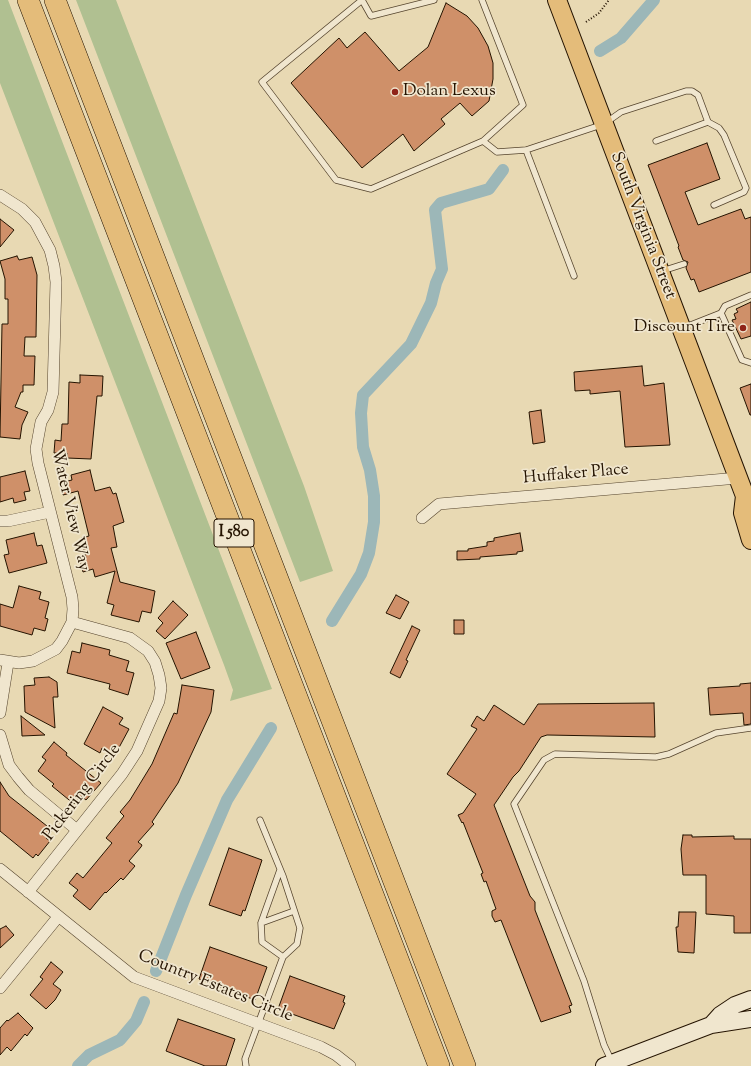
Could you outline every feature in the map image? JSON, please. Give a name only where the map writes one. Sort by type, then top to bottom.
[{"type":"highway","name":"I 580","points":[[28,0],[439,1066]]},
{"type":"highway","name":"I 580","points":[[55,0],[466,1066]]},
{"type":"main road","name":"South Virginia Street","points":[[557,0],[738,478],[748,499],[743,513],[751,540]]},
{"type":"street","name":"Water View Way","points":[[0,195],[22,209],[34,222],[50,250],[54,266],[56,282],[52,392],[48,410],[40,429],[36,449],[50,512],[72,597],[72,622],[56,649],[44,656],[19,664],[4,662]]},
{"type":"street","name":"Huffaker Place","points":[[422,518],[439,504],[738,478]]},
{"type":"street","points":[[0,521],[8,521],[50,512]]},
{"type":"street","name":"Pickering Circle","points":[[28,892],[122,774],[137,751],[159,701],[159,675],[155,662],[148,651],[139,644],[118,634],[72,622]]},
{"type":"street","points":[[0,713],[4,662]]},
{"type":"street","points":[[0,735],[10,765],[18,778],[29,790],[77,830]]},
{"type":"street","name":"Country Estates Circle","points":[[0,869],[134,977],[321,1047],[336,1055],[350,1066]]},
{"type":"street","points":[[0,988],[58,917]]},
{"type":"street","points":[[711,1025],[720,1015],[735,1005],[751,999]]},
{"type":"street","points":[[610,1065],[711,1025],[751,1019]]},
{"type":"lane","points":[[434,0],[371,16],[362,0],[262,82],[336,180],[371,189],[483,141],[523,105],[482,0]]},
{"type":"lane","points":[[483,141],[497,152],[526,150],[604,124],[621,112],[689,90],[698,95],[708,122],[719,128],[724,135],[746,188],[744,192],[714,205]]},
{"type":"lane","points":[[656,141],[708,122]]},
{"type":"lane","points":[[526,150],[574,276]]},
{"type":"lane","points":[[660,272],[684,264]]},
{"type":"lane","points":[[681,328],[721,313],[725,306],[751,295]]},
{"type":"lane","points":[[721,313],[742,360],[751,363]]},
{"type":"lane","points":[[610,1065],[584,981],[514,804],[544,760],[555,754],[656,757],[669,754],[716,733],[751,728]]},
{"type":"lane","points":[[246,1066],[245,1059],[260,1024],[283,957],[297,944],[300,928],[280,870],[260,820]]},
{"type":"lane","points":[[280,870],[261,923],[262,942],[283,957]]},
{"type":"lane","points":[[261,923],[294,911]]},
{"type":"path","points":[[586,22],[598,13],[609,0]]},
{"type":"green space","points":[[0,0],[8,0],[272,689],[230,701],[233,690],[224,665],[0,83]]},
{"type":"green space","points":[[76,0],[116,0],[304,486],[333,571],[300,582]]},
{"type":"building","name":"Dolan Lexus","points":[[446,3],[467,16],[478,28],[488,46],[493,63],[493,79],[489,101],[472,116],[460,103],[441,119],[445,124],[414,151],[403,134],[362,168],[291,83],[339,38],[347,48],[365,32],[399,71],[428,47]]},
{"type":"building","points":[[707,143],[720,179],[685,192],[698,225],[741,209],[745,219],[751,217],[751,272],[699,292],[694,279],[691,280],[686,268],[688,262],[683,260],[648,165]]},
{"type":"building","points":[[0,219],[14,230],[0,247]]},
{"type":"building","points":[[17,256],[19,260],[32,257],[37,275],[36,337],[25,337],[24,356],[35,356],[34,385],[23,385],[23,392],[21,392],[15,407],[28,412],[22,425],[20,439],[0,437],[2,324],[8,324],[8,299],[5,299],[5,279],[0,261]]},
{"type":"building","name":"Discount Tire","points":[[751,302],[751,336],[741,339],[732,320],[736,319],[734,314],[738,312],[736,309]]},
{"type":"building","points":[[642,366],[644,386],[664,383],[670,445],[625,447],[620,391],[590,394],[590,390],[575,391],[574,372]]},
{"type":"building","points":[[80,375],[103,376],[102,396],[97,396],[91,459],[67,458],[67,453],[54,453],[55,440],[61,441],[62,424],[68,424],[69,382],[80,383]]},
{"type":"building","points":[[751,384],[751,415],[750,415],[740,388]]},
{"type":"building","points":[[541,410],[545,442],[533,444],[529,412]]},
{"type":"building","points":[[90,470],[95,491],[110,487],[113,494],[116,493],[124,522],[113,526],[117,547],[111,548],[120,582],[155,591],[151,613],[142,611],[139,622],[111,615],[114,605],[107,603],[115,571],[95,577],[93,569],[83,572],[80,560],[86,558],[81,538],[89,536],[78,491],[63,495],[59,483],[72,480],[71,475]]},
{"type":"building","points":[[25,471],[30,491],[24,492],[26,500],[14,503],[13,498],[0,502],[0,477]]},
{"type":"building","points":[[34,533],[37,546],[42,545],[47,563],[9,573],[4,555],[9,554],[6,540]]},
{"type":"building","points":[[520,533],[523,551],[517,552],[517,554],[480,557],[480,559],[457,560],[457,551],[468,551],[468,549],[487,546],[487,542],[494,541],[494,538]]},
{"type":"building","points":[[19,586],[41,592],[39,599],[49,602],[45,618],[48,619],[45,631],[34,628],[32,635],[0,626],[0,604],[13,608]]},
{"type":"building","points":[[396,595],[409,602],[400,619],[386,613]]},
{"type":"building","points":[[173,601],[188,615],[165,639],[156,631],[163,623],[158,618]]},
{"type":"building","points":[[454,620],[464,620],[464,634],[454,634]]},
{"type":"building","points":[[412,626],[420,630],[406,660],[408,661],[400,678],[390,673]]},
{"type":"building","points":[[196,632],[210,668],[181,679],[166,643]]},
{"type":"building","points":[[82,643],[110,650],[109,655],[129,661],[126,671],[134,673],[128,695],[109,689],[110,684],[67,673],[72,651],[80,653]]},
{"type":"building","points":[[49,677],[57,682],[58,697],[53,697],[55,728],[25,712],[24,686],[35,685],[34,678]]},
{"type":"building","points":[[751,683],[751,724],[744,725],[743,713],[710,715],[708,688],[740,686],[740,684]]},
{"type":"building","points":[[182,685],[214,690],[211,712],[178,783],[152,822],[154,824],[138,842],[142,845],[129,861],[135,866],[123,880],[121,878],[106,893],[105,892],[90,910],[73,896],[78,890],[69,883],[77,873],[83,878],[112,843],[106,838],[124,816],[120,812],[130,800],[152,764],[174,713],[177,714]]},
{"type":"building","points":[[654,703],[655,737],[547,735],[541,737],[519,771],[513,777],[494,805],[530,896],[535,902],[535,910],[572,1005],[569,1006],[571,1012],[541,1022],[501,920],[495,922],[492,916],[492,911],[496,909],[486,881],[484,882],[481,874],[483,873],[463,822],[462,823],[458,815],[463,813],[476,794],[447,774],[477,729],[471,726],[477,716],[484,721],[494,705],[524,725],[538,704]]},
{"type":"building","points":[[103,707],[123,718],[119,724],[129,729],[115,755],[102,748],[100,753],[84,744]]},
{"type":"building","points":[[21,716],[45,735],[22,736]]},
{"type":"building","points":[[54,742],[67,753],[66,755],[101,783],[86,800],[81,796],[74,804],[52,786],[54,784],[38,771],[46,760],[42,757]]},
{"type":"building","points":[[0,782],[9,796],[52,830],[46,838],[50,841],[38,856],[36,854],[33,858],[0,831]]},
{"type":"building","points":[[683,835],[692,835],[692,837],[734,836],[734,839],[751,839],[751,933],[734,933],[734,916],[706,914],[706,875],[683,875],[681,849]]},
{"type":"building","points":[[229,848],[262,860],[245,911],[243,910],[241,916],[209,905]]},
{"type":"building","points":[[679,912],[696,912],[694,953],[678,952],[676,927],[678,927]]},
{"type":"building","points":[[6,926],[14,935],[0,948],[0,929]]},
{"type":"building","points":[[210,947],[267,967],[255,1000],[199,979]]},
{"type":"building","points":[[51,962],[63,972],[53,984],[61,990],[55,1000],[46,1009],[30,995],[43,979],[40,977]]},
{"type":"building","points":[[290,976],[345,996],[343,1002],[345,1003],[334,1029],[278,1009]]},
{"type":"building","points":[[18,1013],[33,1028],[27,1036],[25,1034],[11,1051],[7,1047],[0,1055],[0,1028],[7,1020],[8,1021]]},
{"type":"building","points":[[178,1019],[235,1039],[226,1066],[205,1066],[166,1051]]},
{"type":"waterway","points":[[600,51],[621,38],[654,0]]},
{"type":"waterway","points":[[332,621],[361,574],[369,553],[374,522],[374,496],[370,470],[363,447],[361,413],[363,395],[411,344],[431,303],[436,283],[442,269],[435,210],[441,203],[489,189],[503,170]]},
{"type":"waterway","points":[[156,971],[186,895],[227,800],[271,728]]},
{"type":"waterway","points":[[78,1066],[89,1055],[120,1040],[136,1021],[144,1002]]},
{"type":"place","name":"Dolan Lexus","points":[[395,92]]},
{"type":"place","name":"Discount Tire","points":[[743,328]]}]
